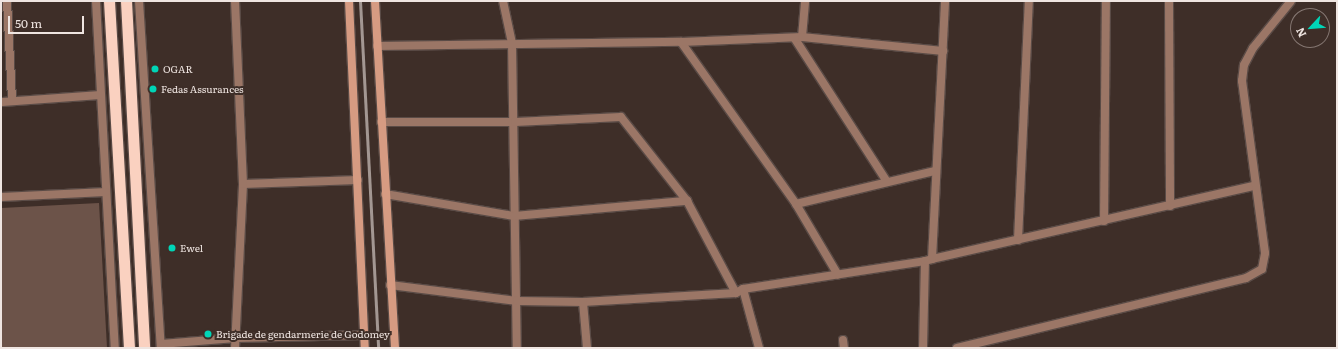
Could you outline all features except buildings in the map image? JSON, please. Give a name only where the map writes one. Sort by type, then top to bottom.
[{"type":"highway","points":[[108,1],[129,348]]},
{"type":"highway","points":[[126,1],[144,348]]},
{"type":"main road","points":[[349,1],[365,348]]},
{"type":"main road","points":[[376,1],[381,122],[395,348]]},
{"type":"street","points":[[7,1],[12,101]]},
{"type":"street","points":[[96,1],[115,348]]},
{"type":"street","points":[[139,1],[161,346],[236,338],[364,334]]},
{"type":"street","points":[[235,1],[243,184],[235,348]]},
{"type":"street","points":[[503,1],[512,43],[515,122],[514,216],[517,348]]},
{"type":"street","points":[[805,1],[798,38],[887,182]]},
{"type":"street","points":[[923,348],[945,1]]},
{"type":"street","points":[[1018,240],[1029,1]]},
{"type":"street","points":[[1104,221],[1106,1]]},
{"type":"street","points":[[1169,1],[1170,206]]},
{"type":"street","points":[[957,348],[994,344],[1246,278],[1262,269],[1265,260],[1254,186],[1242,81],[1244,65],[1253,48],[1291,1]]},
{"type":"street","points":[[377,46],[512,43],[681,42],[798,38],[943,51]]},
{"type":"street","points":[[681,42],[796,204],[838,274]]},
{"type":"street","points":[[1,102],[100,96]]},
{"type":"street","points":[[381,122],[515,122],[620,117],[687,201],[739,291],[759,348]]},
{"type":"street","points":[[796,204],[935,171]]},
{"type":"street","points":[[243,184],[358,180]]},
{"type":"street","points":[[390,285],[517,300],[584,302],[739,291],[929,260],[1254,186]]},
{"type":"street","points":[[1,197],[106,192]]},
{"type":"street","points":[[385,194],[514,216],[687,201]]},
{"type":"street","points":[[584,302],[587,348]]},
{"type":"shaded area","points":[[99,203],[107,348],[1,348],[1,208]]},
{"type":"railway","points":[[360,1],[378,348]]},
{"type":"place","name":"OGAR","points":[[155,69]]},
{"type":"place","name":"Fedas Assurances","points":[[153,89]]},
{"type":"place","name":"Ewel","points":[[172,248]]},
{"type":"place","name":"Brigade de gendarmerie de Godomey","points":[[208,334]]}]
